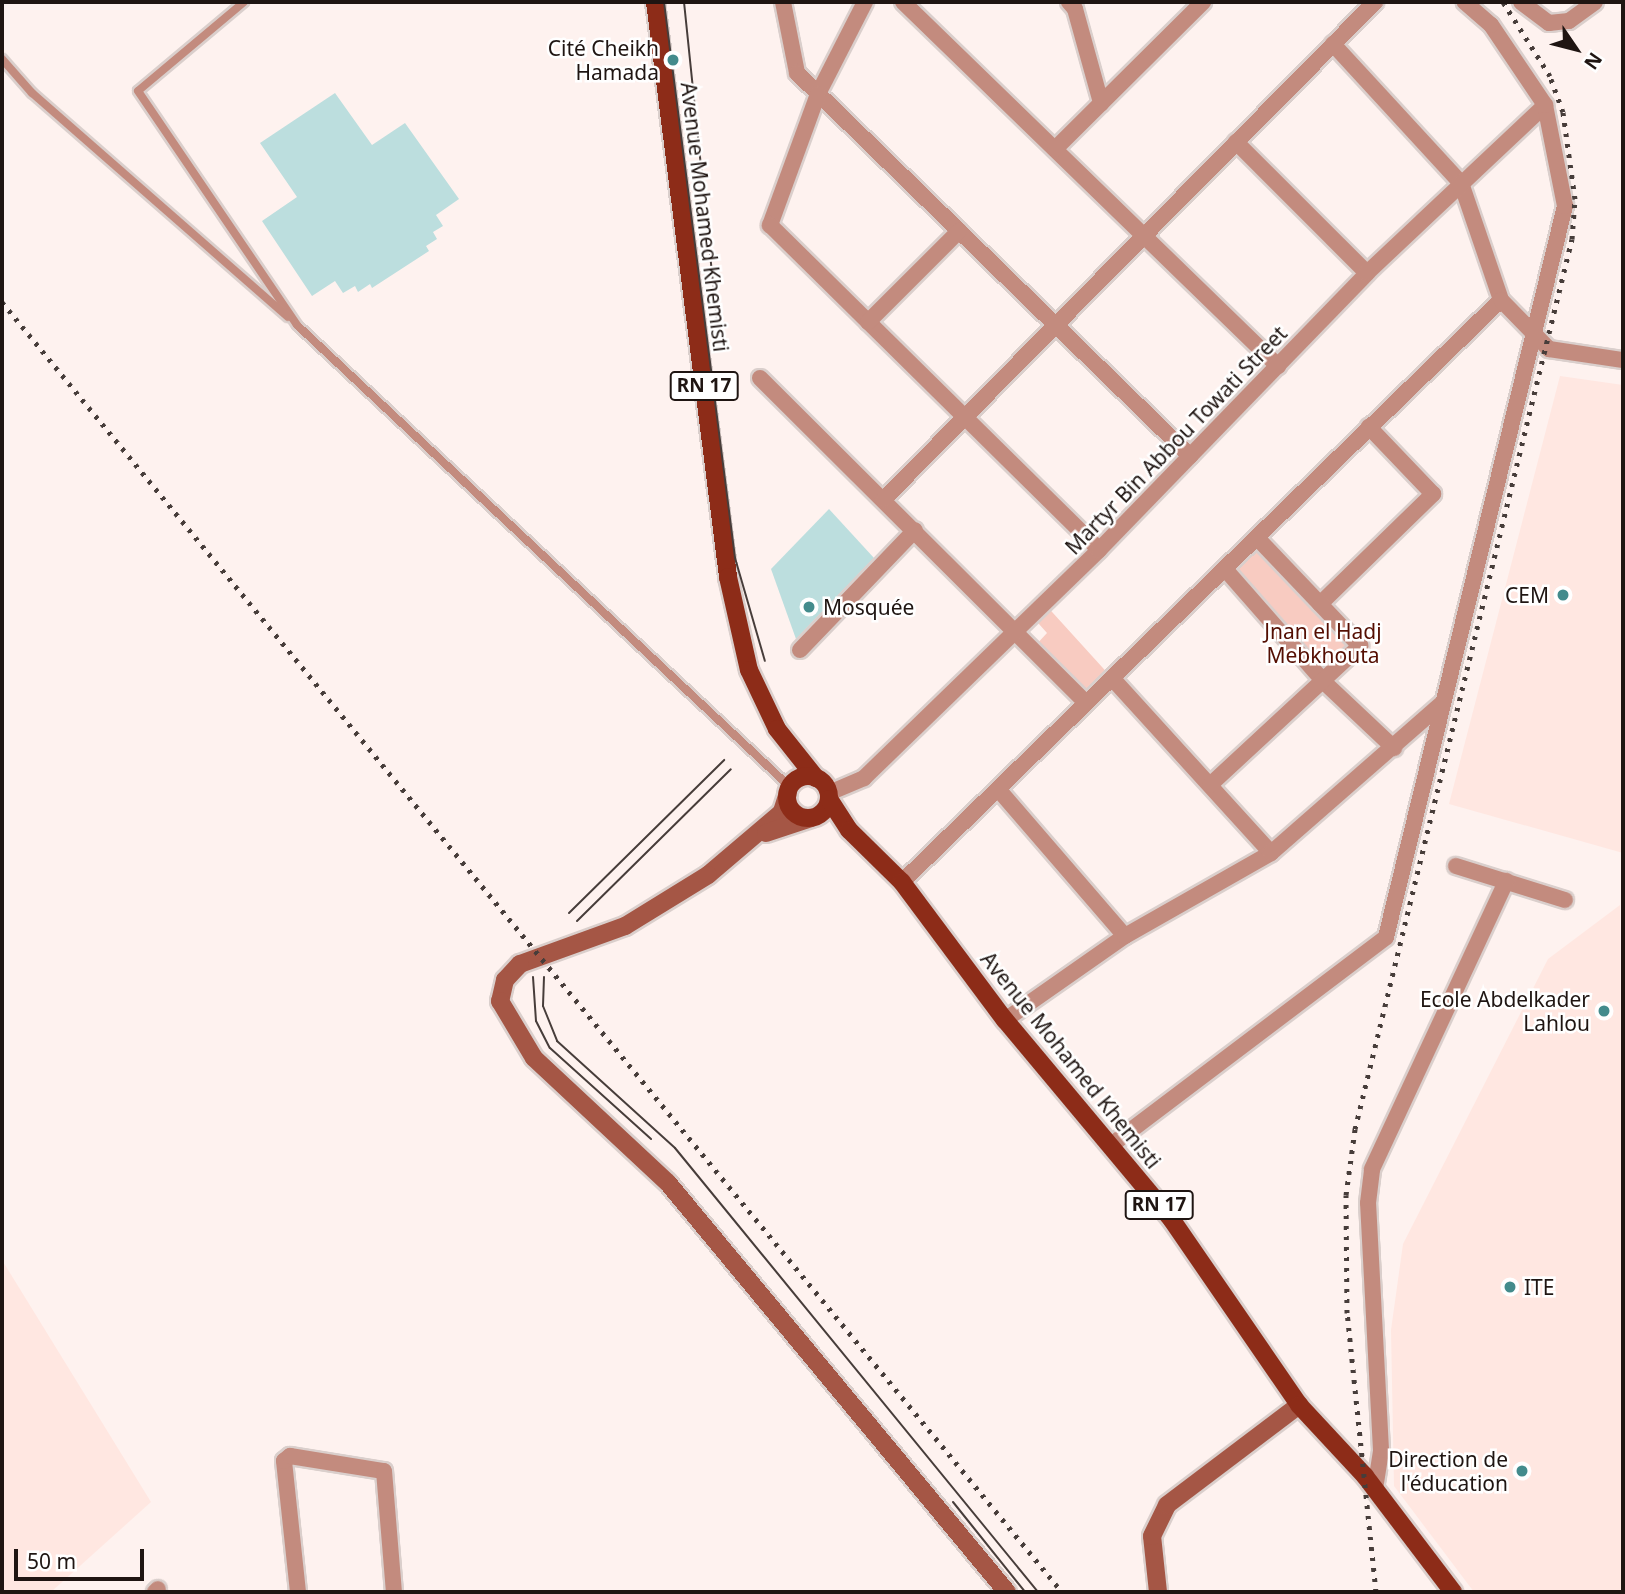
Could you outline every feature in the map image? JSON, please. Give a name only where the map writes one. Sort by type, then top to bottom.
[{"type":"main road","name":"Avenue Mohamed Khemisti","points":[[655,2],[728,577],[749,670],[777,729],[816,778]]},
{"type":"main road","points":[[797,757],[791,787],[793,811],[849,830]]},
{"type":"main road","points":[[791,787],[816,778],[849,830]]},
{"type":"main road","points":[[814,817],[829,796]]},
{"type":"main road","name":"Avenue Mohamed Khemisti","points":[[849,830],[902,882],[1005,1020],[1172,1220],[1298,1405],[1375,1489],[1453,1592]]},
{"type":"street","points":[[783,2],[797,73],[1190,456]]},
{"type":"street","points":[[865,2],[818,94],[770,225],[1099,550]]},
{"type":"street","points":[[903,2],[1278,366]]},
{"type":"street","points":[[1069,2],[1075,9],[1101,103]]},
{"type":"street","points":[[1055,149],[1203,2]]},
{"type":"street","points":[[884,499],[963,416],[1375,2]]},
{"type":"street","points":[[1110,1146],[1386,937],[1441,704],[1537,334],[1565,206],[1545,105],[1491,25],[1465,2]]},
{"type":"street","points":[[1521,2],[1549,23],[1569,21],[1595,2]]},
{"type":"street","points":[[1332,44],[1461,183],[1501,300],[1549,349],[1623,360]]},
{"type":"street","name":"Martyr Bin Abbou Towati Street","points":[[829,796],[864,778],[1099,550],[1367,273],[1545,105]]},
{"type":"street","points":[[1236,142],[1367,273]]},
{"type":"street","points":[[868,322],[959,231]]},
{"type":"street","points":[[902,882],[1501,300]]},
{"type":"street","points":[[760,378],[1016,629],[1086,703]]},
{"type":"street","points":[[1320,604],[1433,494],[1369,427]]},
{"type":"street","points":[[800,650],[915,530]]},
{"type":"street","points":[[1210,785],[1325,682],[1360,646],[1257,538]]},
{"type":"street","points":[[1225,569],[1325,682],[1394,748]]},
{"type":"street","points":[[1112,678],[1270,853]]},
{"type":"street","points":[[1005,1020],[1125,936],[1270,853],[1394,748],[1441,704]]},
{"type":"street","points":[[791,787],[782,812],[708,875],[625,926],[520,964],[505,980],[500,1001],[503,1012],[547,1072],[668,1183],[1007,1592]]},
{"type":"street","points":[[998,789],[1125,936]]},
{"type":"street","points":[[757,836],[814,817]]},
{"type":"street","points":[[1457,866],[1564,900]]},
{"type":"street","points":[[1375,1489],[1381,1450],[1368,1203],[1372,1170],[1507,881]]},
{"type":"street","points":[[1158,1592],[1152,1535],[1167,1506],[1298,1405]]},
{"type":"street","points":[[298,1592],[284,1461],[290,1456],[379,1466],[384,1471],[394,1592]]},
{"type":"lane","points":[[244,2],[138,91],[297,325]]},
{"type":"lane","points":[[2,59],[32,93],[297,325],[791,787]]},
{"type":"shaded area","name":"CEM","points":[[1560,376],[1623,385],[1623,853],[1449,804]]},
{"type":"shaded area","name":"ITE","points":[[1620,905],[1623,1592],[1474,1592],[1394,1486],[1391,1330],[1403,1244],[1548,959]]},
{"type":"shaded area","points":[[2,1260],[151,1502],[51,1592],[2,1592]]},
{"type":"green space","name":"Jnan el Hadj Mebkhouta","points":[[1257,538],[1360,646],[1325,683],[1225,569]]},
{"type":"green space","points":[[1043,602],[1112,678],[1086,703],[1034,647],[1047,633],[1031,615]]},
{"type":"building","points":[[335,93],[372,145],[405,123],[459,199],[436,215],[443,226],[433,232],[437,239],[426,246],[429,251],[372,288],[370,284],[358,292],[355,286],[343,293],[335,281],[312,296],[262,221],[297,197],[260,143]]},
{"type":"building","name":"Mosquée","points":[[829,509],[874,558],[796,639],[771,569]]},
{"type":"tram line","points":[[664,2],[735,558],[765,661]]},
{"type":"tram line","points":[[684,2],[717,322]]},
{"type":"tram line","points":[[569,913],[724,760]]},
{"type":"tram line","points":[[577,921],[731,769]]},
{"type":"tram line","points":[[533,977],[536,1021],[550,1048],[651,1139]]},
{"type":"tram line","points":[[544,977],[543,1006],[557,1041],[675,1148],[1038,1592]]},
{"type":"tram line","points":[[953,1502],[1025,1592]]},
{"type":"railway","points":[[1376,1592],[1347,1313],[1346,1195],[1355,1129],[1572,239],[1575,199],[1563,112],[1550,76],[1503,2]]},
{"type":"railway","points":[[2,302],[1062,1592]]},
{"type":"place","name":"Cité Cheikh Hamada","points":[[673,60]]},
{"type":"place","name":"CEM","points":[[1563,595]]},
{"type":"place","name":"Mosquée","points":[[809,607]]},
{"type":"place","name":"Ecole Abdelkader Lahlou","points":[[1604,1011]]},
{"type":"place","name":"ITE","points":[[1510,1287]]},
{"type":"place","name":"Direction de l'éducation","points":[[1522,1471]]}]
